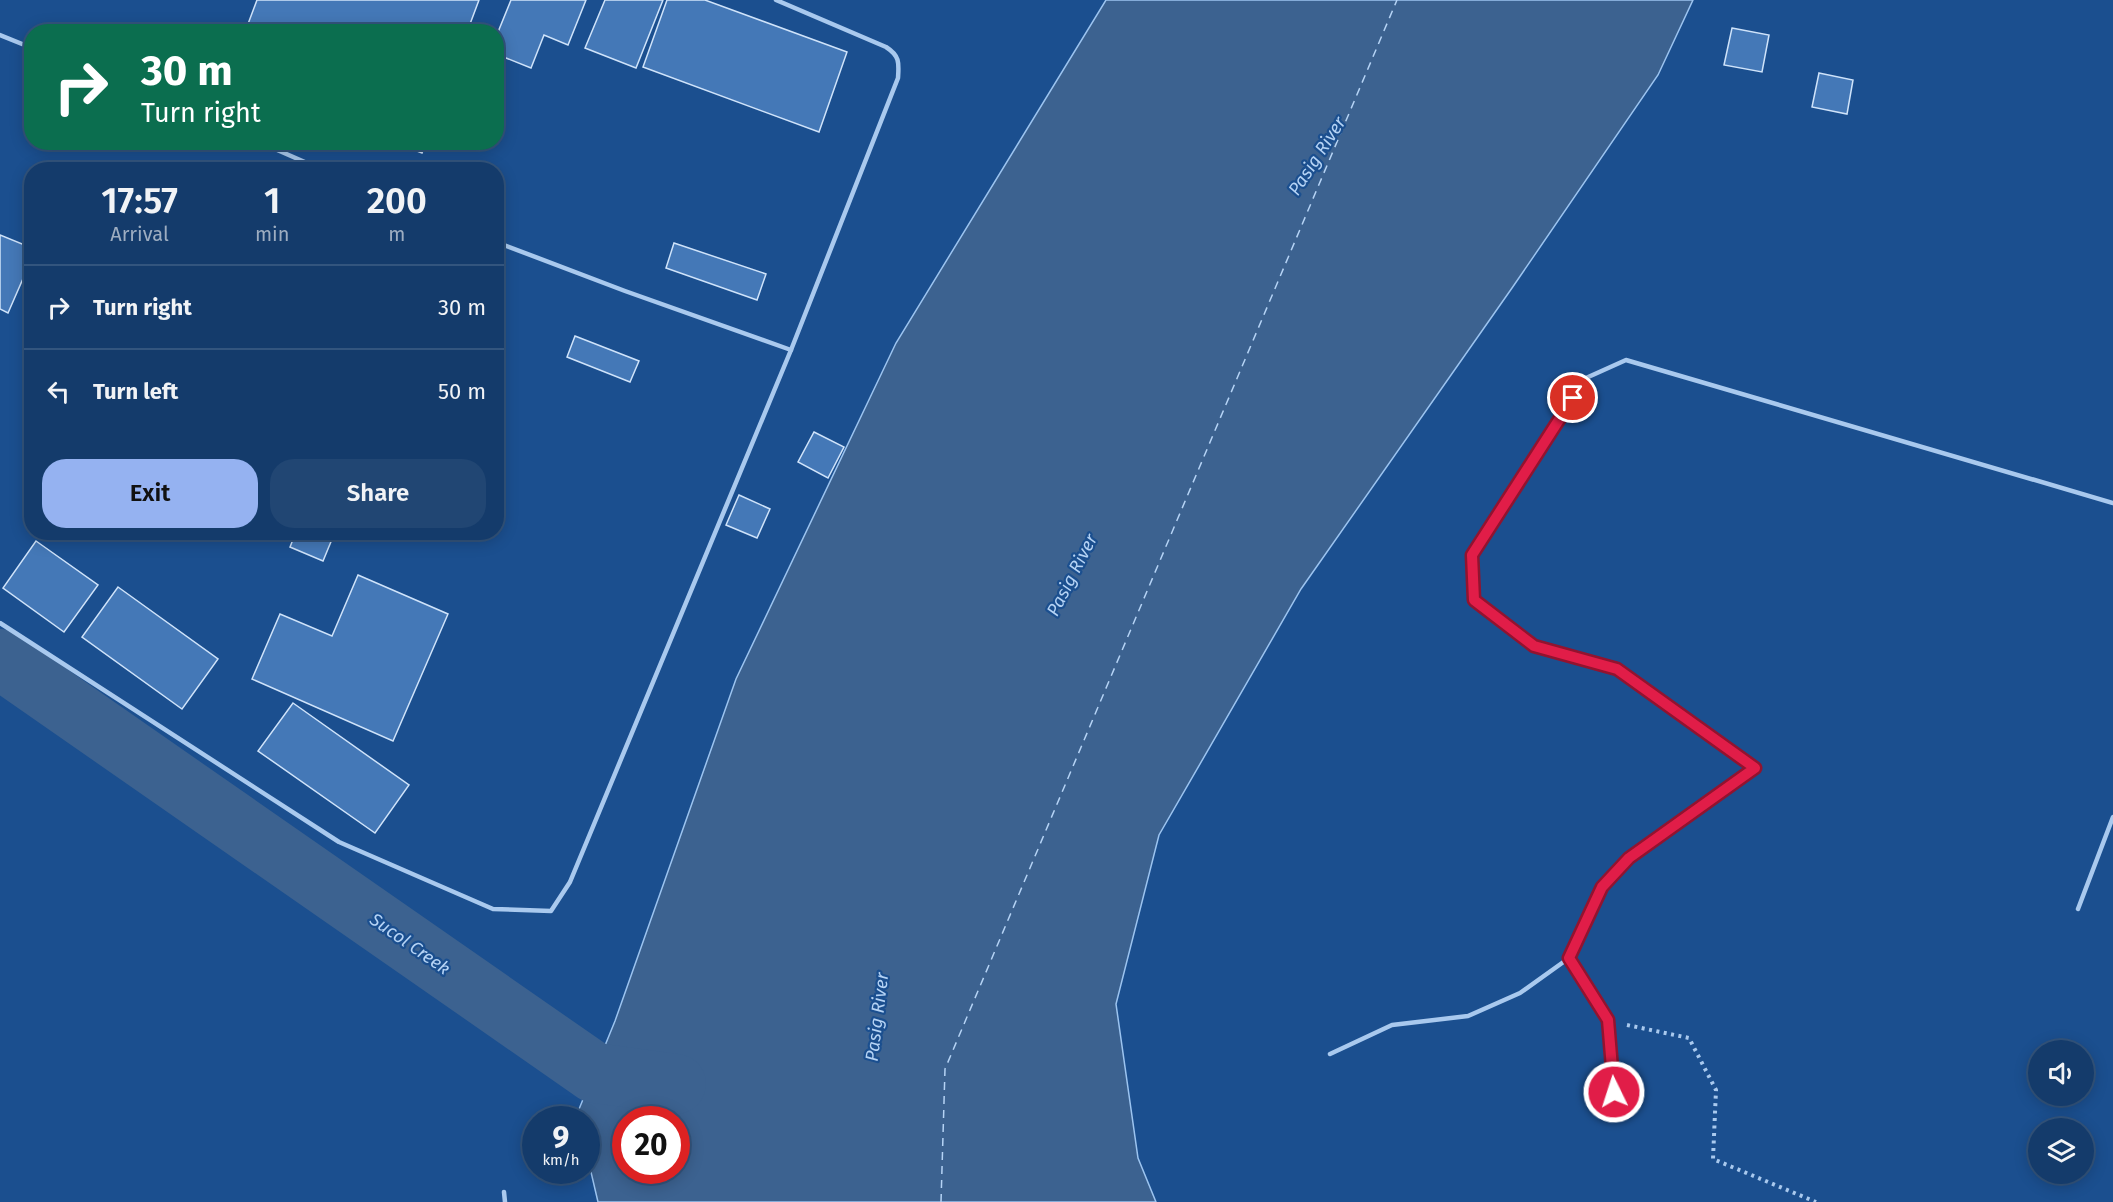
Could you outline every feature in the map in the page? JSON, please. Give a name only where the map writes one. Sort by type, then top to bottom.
[{"type":"lane","points":[[0,623],[339,842],[493,909],[551,911],[570,882],[792,350],[898,78],[899,66],[896,54],[886,46],[776,0]]},
{"type":"lane","points":[[0,35],[24,45]]},
{"type":"lane","points":[[277,150],[305,162]]},
{"type":"lane","points":[[504,245],[792,350]]},
{"type":"lane","points":[[1330,1054],[1392,1025],[1468,1016],[1520,993],[1569,958],[1602,887],[1629,858],[1755,768],[1617,669],[1534,646],[1474,600],[1472,555],[1586,378],[1626,360],[2113,503]]},
{"type":"lane","points":[[2078,909],[2113,817]]},
{"type":"lane","points":[[1569,958],[1608,1020],[1614,1092]]},
{"type":"lane","points":[[504,1192],[505,1202]]},
{"type":"path","points":[[1608,1020],[1689,1038],[1716,1090],[1713,1159],[1816,1202]]},
{"type":"water","name":"Pasig River","points":[[1106,0],[1693,0],[1658,75],[1301,589],[1159,835],[1116,1004],[1138,1158],[1156,1202],[598,1202],[594,1184],[600,1184],[600,1106],[580,1106],[615,1021],[736,679],[896,343]]},
{"type":"building","points":[[257,0],[479,0],[470,24],[248,24]]},
{"type":"building","points":[[511,0],[586,0],[568,45],[544,35],[531,68],[504,57],[504,24],[501,24]]},
{"type":"building","points":[[605,0],[663,0],[636,68],[585,48]]},
{"type":"building","points":[[667,0],[705,0],[847,52],[819,132],[643,67]]},
{"type":"building","points":[[1732,28],[1769,35],[1762,72],[1724,65]]},
{"type":"building","points":[[1819,73],[1853,80],[1847,114],[1812,107]]},
{"type":"building","points":[[0,235],[24,245],[24,276],[8,313],[0,309]]},
{"type":"building","points":[[674,243],[766,274],[757,300],[666,268]]},
{"type":"building","points":[[575,336],[639,361],[630,382],[567,357]]},
{"type":"building","points":[[814,432],[844,447],[828,478],[798,462]]},
{"type":"building","points":[[739,495],[770,509],[757,538],[726,525]]},
{"type":"building","points":[[293,540],[332,540],[323,561],[290,547]]},
{"type":"building","points":[[36,541],[98,585],[64,632],[3,588]]},
{"type":"building","points":[[358,575],[448,614],[393,741],[252,679],[280,614],[332,636]]},
{"type":"building","points":[[118,587],[218,659],[182,709],[82,637]]},
{"type":"building","points":[[293,703],[409,785],[375,833],[258,751]]},
{"type":"waterway","name":"Sucol Creek","points":[[0,659],[595,1073],[676,1084]]},
{"type":"ferry route","points":[[941,1202],[945,1069],[1397,0]]},
{"type":"route","points":[[1573,398],[1472,555],[1474,600],[1534,646],[1617,669],[1755,768],[1629,858],[1602,887],[1569,958],[1608,1020],[1614,1092]]}]
